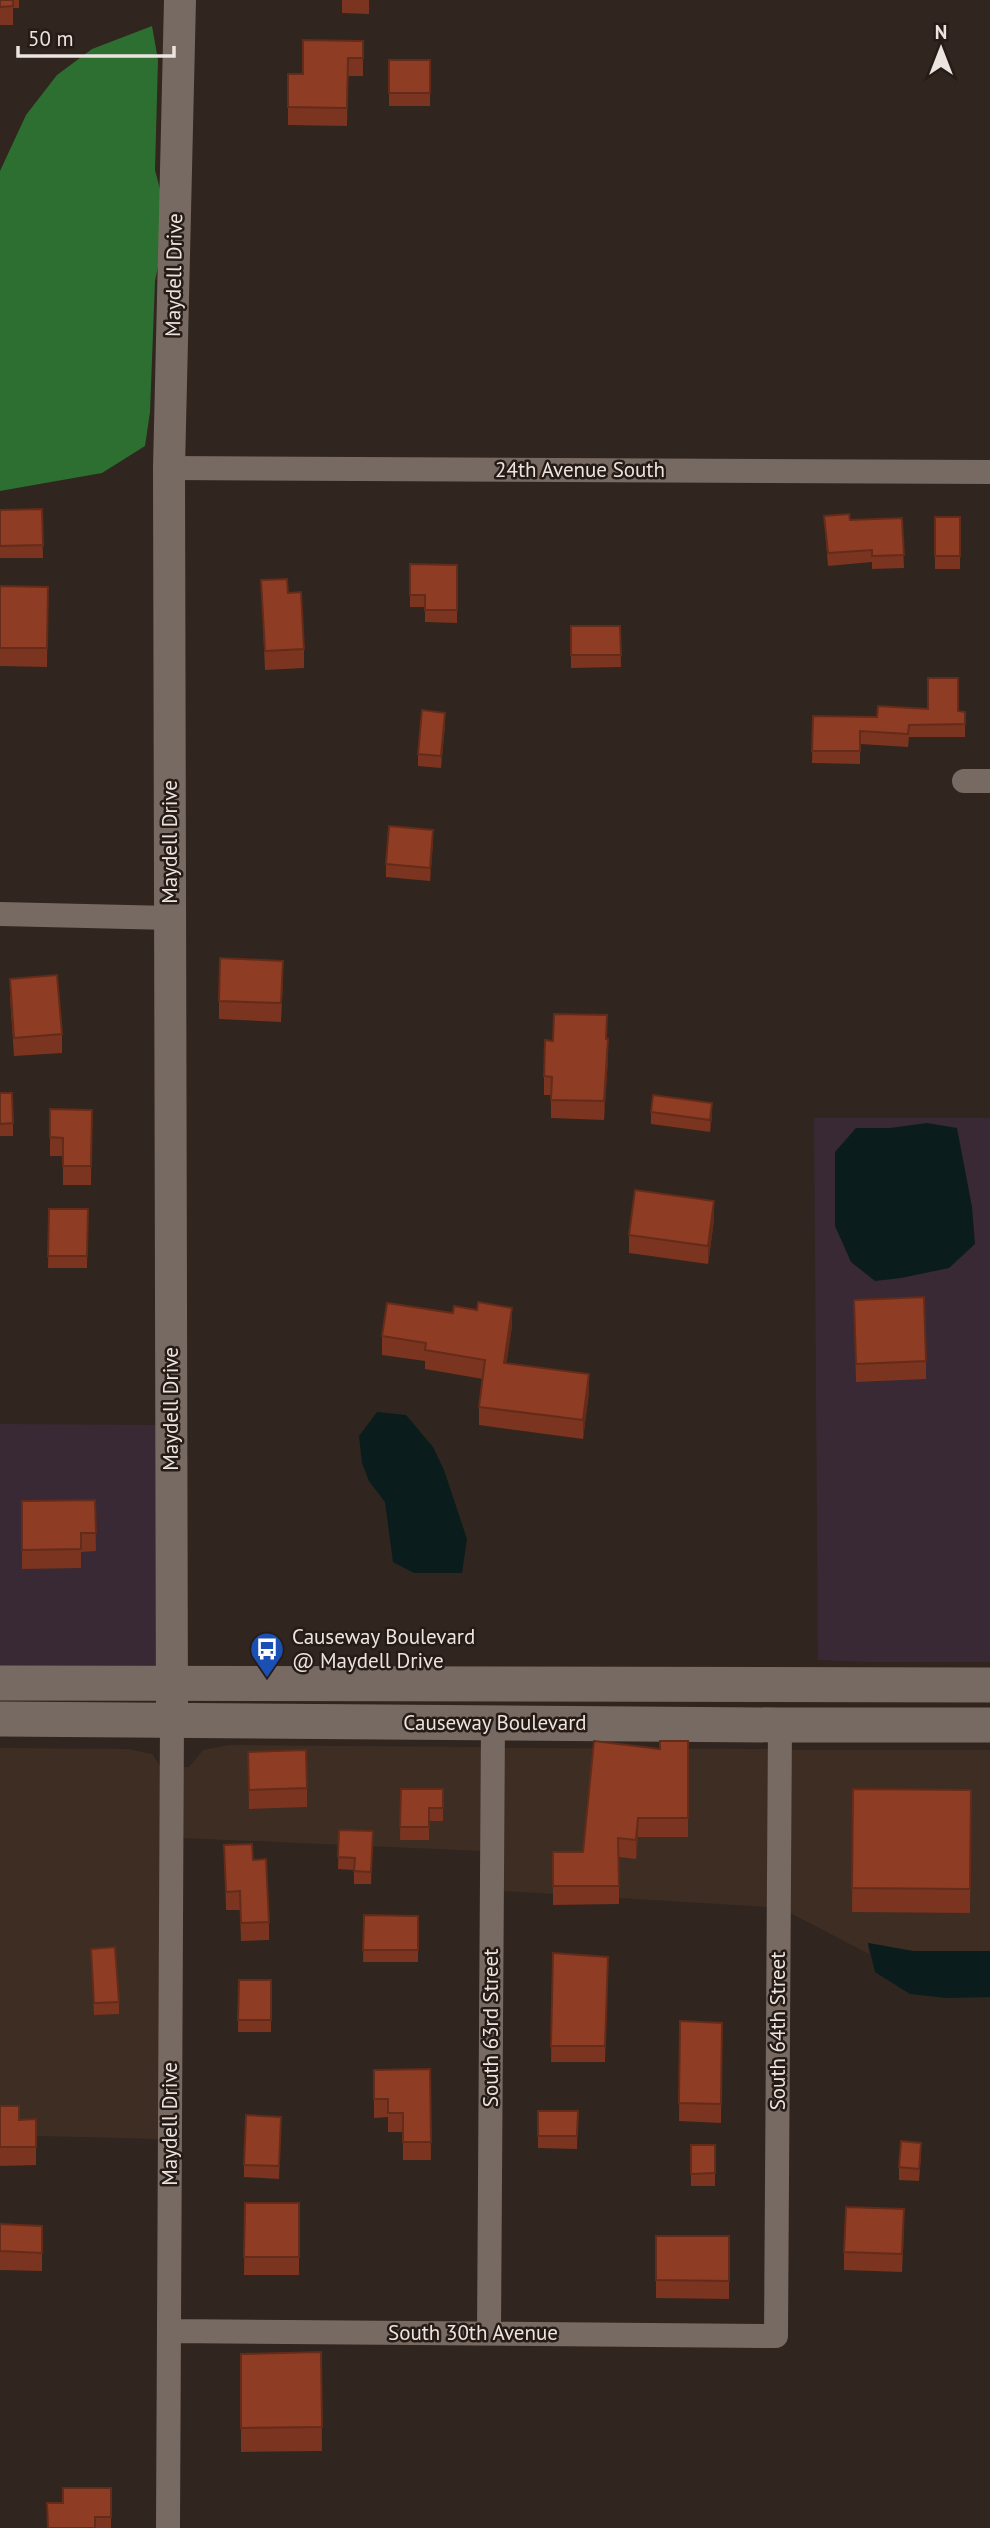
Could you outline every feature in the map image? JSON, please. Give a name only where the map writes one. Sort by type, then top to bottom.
[{"type":"main road","name":"Causeway Boulevard","points":[[0,1683],[990,1685]]},
{"type":"main road","name":"Causeway Boulevard","points":[[0,1719],[780,1726],[990,1725]]},
{"type":"street","name":"Maydell Drive","points":[[168,2528],[173,1720],[169,468],[180,0]]},
{"type":"street","name":"24th Avenue South","points":[[169,468],[990,472]]},
{"type":"street","points":[[964,781],[990,781]]},
{"type":"street","points":[[0,914],[171,918]]},
{"type":"street","name":"South 63rd Street","points":[[489,2333],[493,1723]]},
{"type":"street","name":"South 64th Street","points":[[776,2336],[780,1726]]},
{"type":"street","name":"South 30th Avenue","points":[[169,2331],[776,2336]]},
{"type":"shaded area","points":[[814,1118],[990,1118],[990,1662],[818,1660]]},
{"type":"shaded area","points":[[927,1123],[957,1128],[972,1207],[975,1244],[949,1268],[875,1281],[851,1262],[835,1226],[835,1152],[856,1128],[890,1128]]},
{"type":"shaded area","points":[[377,1412],[406,1415],[433,1447],[444,1470],[467,1539],[462,1573],[414,1573],[393,1562],[385,1502],[369,1481],[362,1463],[359,1436]]},
{"type":"shaded area","points":[[0,1424],[166,1425],[166,1699],[0,1697]]},
{"type":"shaded area","points":[[229,1745],[482,1747],[481,1851],[183,1838],[183,1767],[189,1767],[203,1750]]},
{"type":"shaded area","points":[[0,1748],[128,1749],[152,1754],[161,1767],[159,2139],[0,2135]]},
{"type":"shaded area","points":[[504,1748],[770,1749],[768,1907],[503,1891]]},
{"type":"shaded area","points":[[791,1750],[990,1750],[990,1951],[913,1951],[868,1943],[869,1954],[790,1913]]},
{"type":"shaded area","points":[[868,1943],[913,1951],[990,1951],[990,1997],[947,1998],[910,1994],[875,1972]]},
{"type":"green space","points":[[152,26],[158,60],[155,170],[168,220],[155,281],[150,412],[145,446],[102,473],[0,491],[0,171],[26,115],[57,75],[92,49]]},
{"type":"building","points":[[0,0],[13,0],[13,6],[0,7]]},
{"type":"building","points":[[303,40],[363,41],[363,58],[348,58],[347,108],[288,107],[288,74],[303,74]]},
{"type":"building","points":[[389,60],[430,60],[430,93],[389,93]]},
{"type":"building","points":[[42,509],[43,545],[0,546],[0,510]]},
{"type":"building","points":[[849,514],[850,520],[902,518],[904,555],[872,556],[872,550],[828,553],[824,516]]},
{"type":"building","points":[[935,517],[960,517],[960,556],[935,556]]},
{"type":"building","points":[[410,564],[457,565],[457,610],[425,610],[425,595],[410,595]]},
{"type":"building","points":[[287,579],[288,593],[301,592],[304,649],[265,651],[261,580]]},
{"type":"building","points":[[0,586],[48,587],[47,648],[0,648]]},
{"type":"building","points":[[571,626],[620,626],[621,655],[571,655]]},
{"type":"building","points":[[928,678],[958,678],[958,711],[965,712],[965,724],[909,725],[908,734],[860,731],[860,751],[812,751],[813,716],[877,717],[878,706],[928,709]]},
{"type":"building","points":[[422,710],[445,713],[441,756],[418,754]]},
{"type":"building","points":[[389,826],[433,830],[430,868],[386,864]]},
{"type":"building","points":[[220,958],[283,961],[281,1003],[219,1001]]},
{"type":"building","points":[[57,975],[62,1034],[14,1038],[10,979]]},
{"type":"building","points":[[554,1014],[607,1015],[604,1101],[551,1100],[552,1077],[544,1076],[545,1040],[553,1041]]},
{"type":"building","points":[[0,1093],[12,1093],[13,1123],[0,1124]]},
{"type":"building","points":[[653,1095],[712,1103],[710,1120],[651,1112]]},
{"type":"building","points":[[50,1109],[92,1110],[91,1166],[63,1166],[63,1138],[50,1137]]},
{"type":"building","points":[[635,1190],[714,1201],[708,1246],[629,1235]]},
{"type":"building","points":[[49,1209],[88,1209],[87,1256],[48,1256]]},
{"type":"building","points":[[924,1297],[926,1361],[856,1364],[854,1300]]},
{"type":"building","points":[[478,1302],[512,1308],[504,1363],[589,1374],[583,1420],[479,1407],[485,1360],[425,1350],[426,1343],[382,1336],[387,1303],[453,1313],[454,1306],[477,1310]]},
{"type":"building","points":[[95,1500],[96,1533],[81,1533],[81,1549],[22,1550],[22,1501]]},
{"type":"building","points":[[594,1741],[660,1749],[660,1741],[688,1741],[688,1818],[638,1818],[636,1840],[618,1838],[619,1886],[553,1886],[553,1852],[583,1852]]},
{"type":"building","points":[[306,1750],[307,1788],[249,1790],[248,1752]]},
{"type":"building","points":[[401,1789],[443,1789],[443,1808],[429,1808],[429,1827],[400,1827]]},
{"type":"building","points":[[853,1789],[971,1790],[970,1889],[852,1888]]},
{"type":"building","points":[[339,1830],[373,1831],[371,1872],[354,1871],[355,1858],[338,1857]]},
{"type":"building","points":[[252,1844],[253,1860],[266,1859],[269,1922],[241,1923],[240,1891],[226,1892],[224,1845]]},
{"type":"building","points":[[364,1915],[418,1916],[418,1950],[363,1950]]},
{"type":"building","points":[[115,1947],[119,2002],[94,2003],[91,1949]]},
{"type":"building","points":[[553,1953],[608,1957],[605,2046],[551,2046]]},
{"type":"building","points":[[239,1980],[271,1980],[271,2020],[238,2020]]},
{"type":"building","points":[[680,2021],[722,2023],[721,2104],[679,2103]]},
{"type":"building","points":[[430,2069],[431,2142],[403,2142],[403,2113],[388,2113],[388,2099],[374,2099],[374,2070]]},
{"type":"building","points":[[0,2106],[19,2106],[19,2120],[36,2119],[36,2147],[0,2147]]},
{"type":"building","points":[[538,2111],[578,2111],[577,2136],[538,2136]]},
{"type":"building","points":[[246,2115],[281,2117],[279,2166],[244,2165]]},
{"type":"building","points":[[901,2141],[921,2143],[919,2169],[899,2167]]},
{"type":"building","points":[[691,2145],[715,2145],[715,2173],[691,2174]]},
{"type":"building","points":[[245,2203],[299,2203],[299,2257],[244,2257]]},
{"type":"building","points":[[846,2207],[904,2209],[902,2254],[844,2252]]},
{"type":"building","points":[[0,2224],[42,2226],[42,2253],[0,2251]]},
{"type":"building","points":[[656,2236],[729,2236],[729,2281],[656,2280]]},
{"type":"building","points":[[321,2352],[322,2427],[241,2428],[241,2354]]},
{"type":"building","points":[[63,2488],[111,2488],[111,2517],[95,2517],[95,2528],[48,2528],[47,2503],[63,2503]]},
{"type":"place","name":"Causeway Boulevard @ Maydell Drive","points":[[267,1679]]}]
